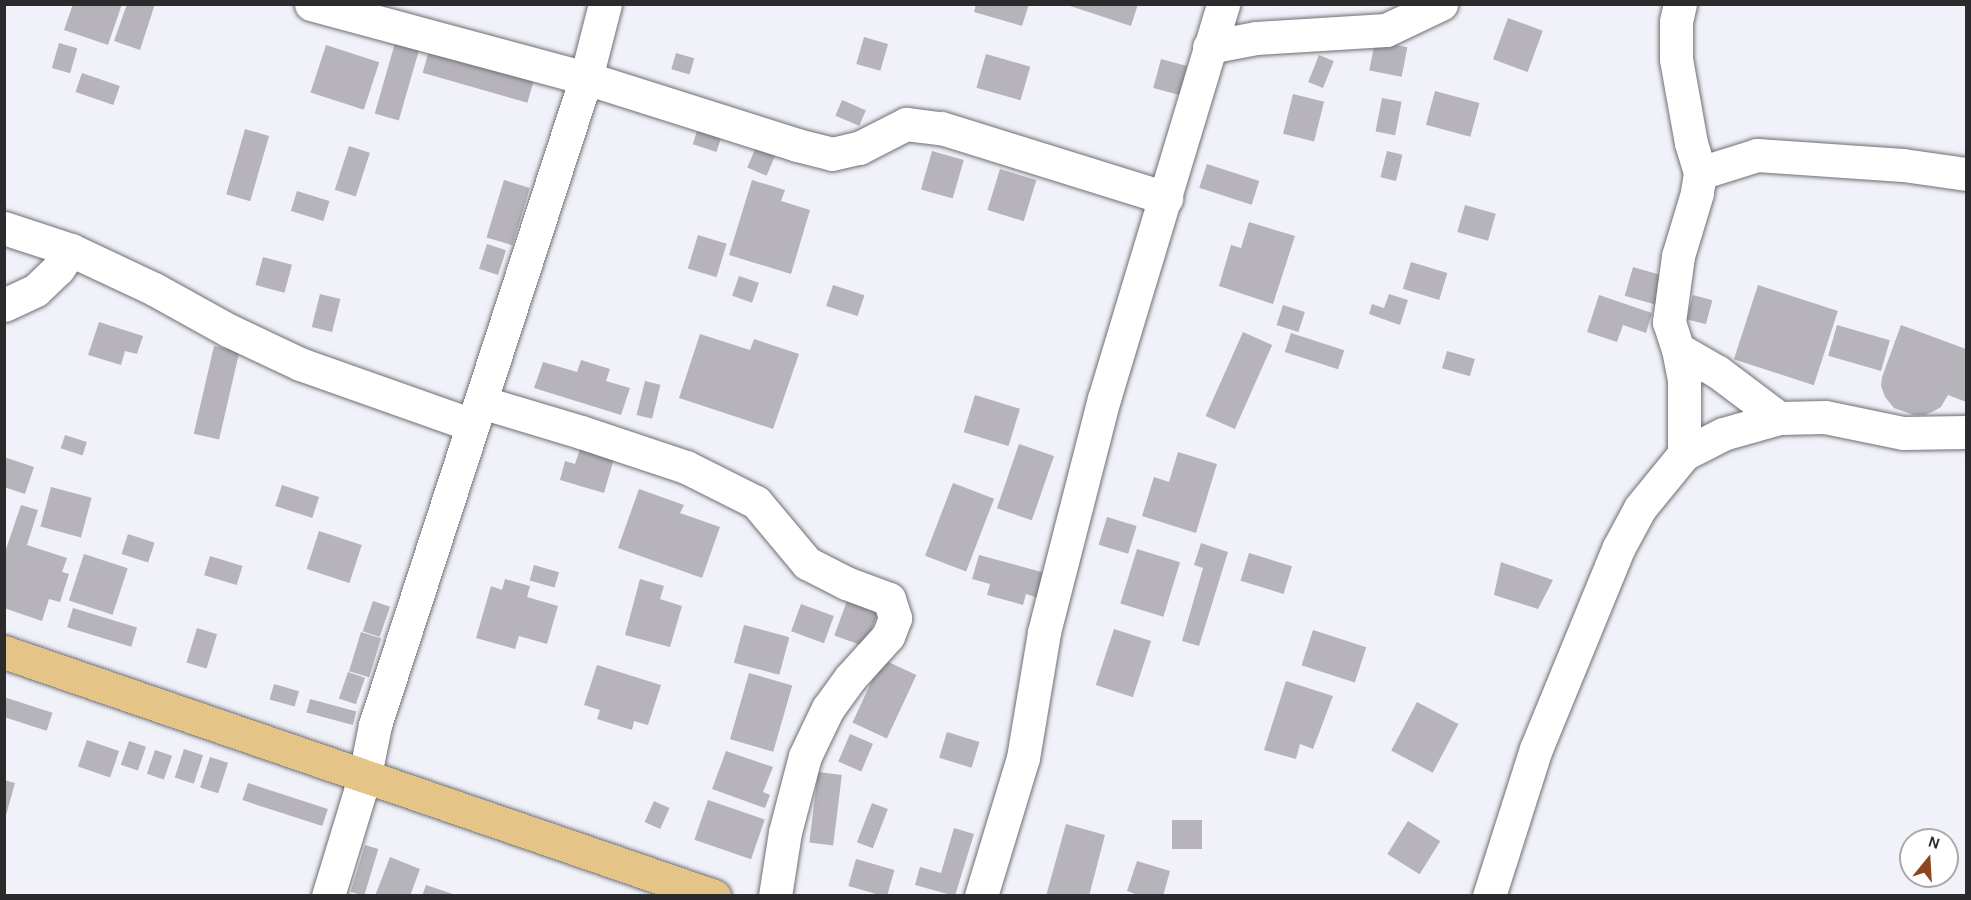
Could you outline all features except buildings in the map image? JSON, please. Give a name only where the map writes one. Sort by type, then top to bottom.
[{"type":"main road","points":[[4,652],[714,896]]},
{"type":"street","points":[[311,4],[586,78],[832,154],[859,148],[906,124],[941,128],[1166,198]]},
{"type":"street","points":[[328,896],[365,776],[375,725],[586,78],[606,4]]},
{"type":"street","points":[[981,896],[1023,758],[1044,632],[1104,399],[1223,4]]},
{"type":"street","points":[[1209,47],[1256,38],[1386,30],[1441,4]]},
{"type":"street","points":[[1680,4],[1676,22],[1676,59],[1691,143],[1700,172],[1698,193],[1678,256],[1669,322],[1678,350],[1684,381],[1684,454]]},
{"type":"street","points":[[1700,172],[1757,155],[1903,165],[1966,174]]},
{"type":"street","points":[[4,228],[71,250],[154,289],[228,330],[300,364],[477,414],[581,432],[696,472],[756,501],[807,563],[846,583],[889,599],[895,618],[888,636],[834,700],[805,756],[785,832],[775,896]]},
{"type":"street","points":[[4,305],[36,290],[58,269],[71,250]]},
{"type":"street","points":[[1678,350],[1718,372],[1779,418]]},
{"type":"street","points":[[1489,896],[1536,749],[1619,547],[1640,508],[1684,454],[1723,434],[1779,418],[1825,417],[1903,433],[1966,432]]}]
